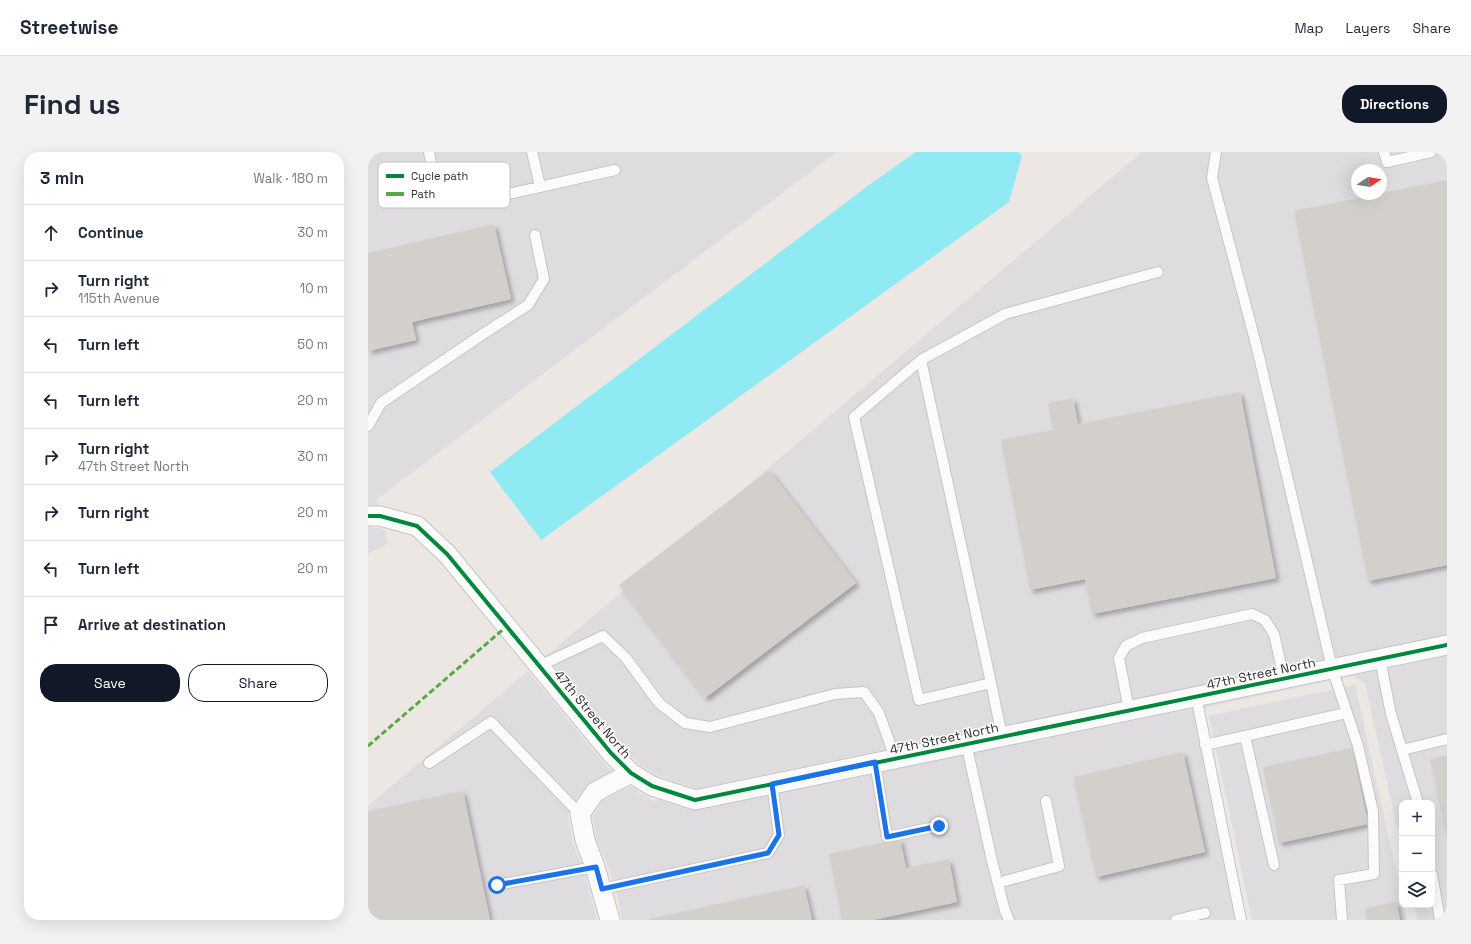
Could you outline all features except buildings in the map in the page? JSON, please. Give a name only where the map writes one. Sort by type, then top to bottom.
[{"type":"street","name":"47th Street North","points":[[368,516],[380,516],[417,526],[447,554],[611,753],[631,773],[652,786],[695,800],[1447,645]]},
{"type":"street","points":[[610,920],[596,867],[585,840],[580,814],[595,792],[631,773]]},
{"type":"lane","points":[[429,152],[431,162]]},
{"type":"lane","points":[[532,152],[540,186]]},
{"type":"lane","points":[[1216,152],[1212,178],[1257,348],[1332,668],[1358,746],[1373,811],[1374,874],[1340,880],[1342,920]]},
{"type":"lane","points":[[1386,157],[1431,152]]},
{"type":"lane","points":[[510,193],[615,170]]},
{"type":"lane","points":[[368,426],[381,403],[528,305],[544,279],[535,236]]},
{"type":"lane","points":[[991,683],[919,700],[854,417],[921,360],[1005,314],[1158,272]]},
{"type":"lane","points":[[921,360],[1002,736]]},
{"type":"lane","points":[[1128,710],[1119,658],[1126,646],[1142,638],[1252,614],[1265,620],[1274,634],[1284,678]]},
{"type":"lane","points":[[539,666],[603,636],[626,658],[659,703],[685,723],[710,727],[835,694],[864,692],[879,713],[895,758]]},
{"type":"lane","points":[[1380,659],[1392,714],[1417,800]]},
{"type":"lane","points":[[1196,696],[1241,920]]},
{"type":"lane","points":[[1205,745],[1346,713]]},
{"type":"lane","points":[[429,763],[491,722],[580,814]]},
{"type":"lane","points":[[1245,736],[1274,865]]},
{"type":"lane","points":[[1402,750],[1447,739]]},
{"type":"lane","points":[[966,743],[998,884],[1009,920]]},
{"type":"lane","points":[[875,762],[887,837],[939,826]]},
{"type":"lane","points":[[602,889],[768,853],[779,835],[772,784]]},
{"type":"lane","points":[[998,884],[1059,866],[1046,801]]},
{"type":"lane","points":[[497,885],[596,867]]},
{"type":"lane","points":[[1435,891],[1440,920]]},
{"type":"lane","points":[[1176,920],[1205,913]]},
{"type":"shaded area","points":[[368,152],[837,152],[377,499],[378,506],[368,505]]},
{"type":"shaded area","points":[[1142,152],[1447,152],[1447,635],[696,789],[658,776],[640,765],[635,758],[633,759],[546,656]]},
{"type":"shaded area","points":[[368,527],[384,529],[388,543],[368,554]]},
{"type":"shaded area","points":[[1447,656],[1447,920],[1418,920],[1415,908],[1435,908],[1435,800],[1399,800],[1399,836],[1365,683],[1353,676],[1207,707],[1199,718],[1241,920],[622,920],[617,895],[596,837],[593,816],[603,800],[630,786],[638,790],[637,793],[654,801],[656,799],[690,810],[697,810]]},
{"type":"shaded area","points":[[528,671],[601,760],[612,771],[585,787],[570,808],[568,816],[573,844],[584,871],[597,920],[368,920],[368,806]]},
{"type":"shaded area","points":[[1355,685],[1399,883],[1399,908],[1405,908],[1407,920],[1252,920],[1209,716]]},
{"type":"water","points":[[916,152],[1018,152],[1022,156],[1009,202],[541,540],[490,472],[869,185]]},
{"type":"marked path","points":[[368,746],[507,626]]},
{"type":"cycle path","points":[[368,516],[380,516],[417,526],[447,554],[611,753],[631,773],[652,786],[695,800],[1447,645]]},
{"type":"route","points":[[497,885],[596,867],[602,889],[768,853],[779,835],[772,784],[875,762],[887,837],[939,826]]}]
